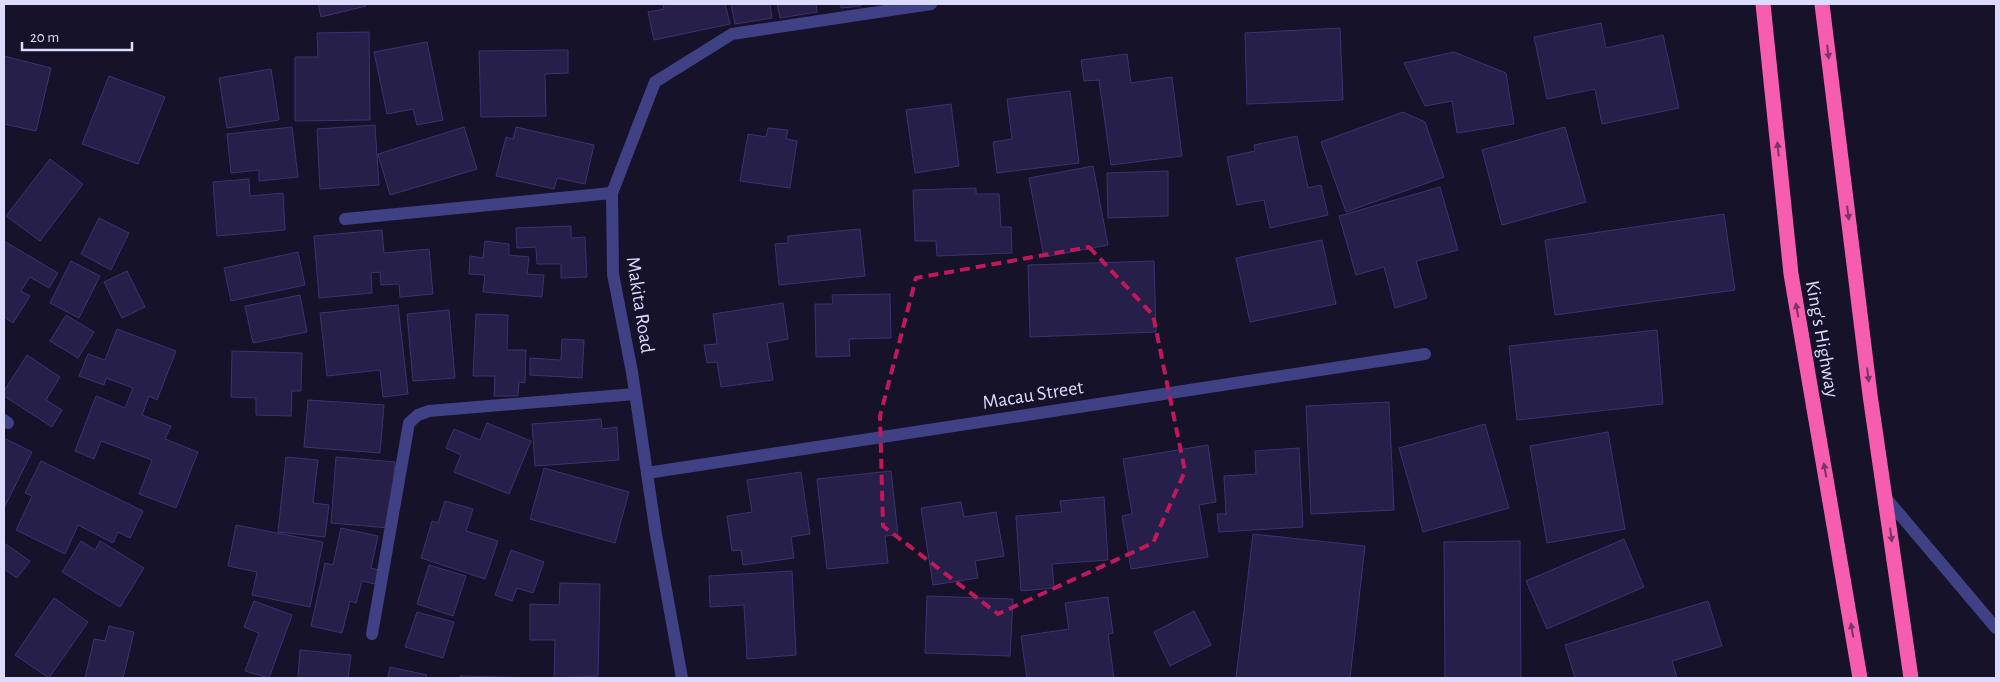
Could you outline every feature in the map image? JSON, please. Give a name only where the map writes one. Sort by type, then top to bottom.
[{"type":"highway","name":"King's Highway","points":[[1764,4],[1791,274],[1860,678]]},
{"type":"highway","name":"King's Highway","points":[[1822,4],[1870,395],[1911,678]]},
{"type":"street","name":"Makita Road","points":[[682,678],[613,274],[612,193],[656,82],[732,34],[931,4]]},
{"type":"street","points":[[346,219],[612,193]]},
{"type":"street","name":"Macau Street","points":[[647,473],[1424,354]]},
{"type":"street","points":[[372,634],[409,423],[418,415],[429,411],[635,394]]},
{"type":"street","points":[[1886,496],[1996,628]]},
{"type":"highlighted area","points":[[1089,247],[1153,315],[1185,471],[1153,543],[998,614],[883,526],[880,416],[916,278]]},
{"type":"building","points":[[318,4],[366,4],[366,6],[321,17]]},
{"type":"building","points":[[663,4],[725,4],[730,24],[654,40],[648,12],[664,9]]},
{"type":"building","points":[[731,4],[770,4],[772,18],[735,24]]},
{"type":"building","points":[[777,4],[816,4],[817,12],[780,18]]},
{"type":"building","points":[[841,4],[860,4],[861,6],[841,8]]},
{"type":"building","points":[[1601,23],[1606,48],[1663,35],[1679,108],[1602,124],[1595,89],[1547,99],[1534,37]]},
{"type":"building","points":[[1340,28],[1343,100],[1247,104],[1245,33]]},
{"type":"building","points":[[369,32],[370,120],[295,121],[295,57],[318,57],[317,33]]},
{"type":"building","points":[[427,42],[443,120],[417,125],[413,109],[387,114],[374,52]]},
{"type":"building","points":[[568,50],[568,73],[545,74],[546,116],[481,117],[479,51]]},
{"type":"building","points":[[1454,52],[1506,73],[1514,124],[1457,133],[1452,101],[1425,106],[1404,63]]},
{"type":"building","points":[[1127,54],[1131,83],[1172,77],[1182,156],[1111,165],[1099,80],[1084,81],[1081,60]]},
{"type":"building","points":[[4,56],[51,68],[36,131],[4,124]]},
{"type":"building","points":[[271,69],[279,120],[227,128],[219,78]]},
{"type":"building","points":[[109,76],[165,97],[138,164],[82,144]]},
{"type":"building","points":[[1070,91],[1079,163],[997,173],[993,142],[1012,139],[1007,99]]},
{"type":"building","points":[[951,104],[959,166],[915,173],[906,110]]},
{"type":"building","points":[[1403,112],[1425,122],[1444,177],[1346,212],[1321,142]]},
{"type":"building","points":[[375,125],[379,185],[320,189],[317,129]]},
{"type":"building","points":[[292,127],[298,177],[259,181],[259,170],[231,173],[227,134]]},
{"type":"building","points":[[464,127],[477,169],[390,195],[378,154]]},
{"type":"building","points":[[516,127],[594,145],[585,184],[557,178],[554,189],[496,176],[506,137],[513,139]]},
{"type":"building","points":[[1565,127],[1586,202],[1502,225],[1482,150]]},
{"type":"building","points":[[768,128],[788,130],[786,139],[797,141],[790,188],[740,181],[748,134],[766,137]]},
{"type":"building","points":[[1297,136],[1308,188],[1321,185],[1328,215],[1270,228],[1264,200],[1237,205],[1227,157],[1255,151],[1254,145]]},
{"type":"building","points":[[50,159],[83,184],[40,241],[6,216]]},
{"type":"building","points":[[1093,166],[1108,245],[1044,257],[1029,178]]},
{"type":"building","points":[[1168,171],[1168,216],[1108,218],[1107,173]]},
{"type":"building","points":[[249,179],[250,196],[283,193],[285,230],[217,236],[213,182]]},
{"type":"building","points":[[1440,187],[1458,250],[1416,261],[1427,298],[1395,308],[1384,267],[1356,275],[1339,216]]},
{"type":"building","points":[[976,188],[976,194],[999,194],[1001,227],[1011,227],[1012,253],[937,256],[936,241],[915,241],[913,190]]},
{"type":"building","points":[[1724,214],[1735,290],[1555,315],[1545,240]]},
{"type":"building","points":[[99,218],[129,233],[111,270],[81,254]]},
{"type":"building","points":[[571,226],[571,238],[585,237],[587,277],[561,278],[561,264],[537,264],[536,247],[517,248],[516,228]]},
{"type":"building","points":[[860,229],[865,276],[779,285],[775,244],[788,243],[788,236]]},
{"type":"building","points":[[382,230],[384,253],[429,249],[433,294],[400,297],[399,284],[381,285],[380,272],[371,273],[372,293],[319,298],[314,236]]},
{"type":"building","points":[[1322,240],[1336,304],[1250,322],[1236,258]]},
{"type":"building","points":[[4,241],[58,273],[49,288],[30,277],[21,291],[30,296],[13,323],[4,317]]},
{"type":"building","points":[[485,241],[509,244],[509,255],[529,257],[527,274],[544,275],[542,297],[483,292],[485,275],[469,274],[470,256],[483,258]]},
{"type":"building","points":[[298,252],[305,285],[231,301],[224,268]]},
{"type":"building","points":[[71,261],[100,276],[79,318],[50,303]]},
{"type":"building","points":[[1154,261],[1156,332],[1030,337],[1028,265]]},
{"type":"building","points":[[127,271],[145,307],[122,318],[104,282]]},
{"type":"building","points":[[890,294],[891,338],[849,339],[850,356],[816,357],[815,304],[833,304],[832,295]]},
{"type":"building","points":[[300,295],[307,332],[253,343],[245,306]]},
{"type":"building","points":[[783,303],[788,339],[767,343],[773,380],[721,387],[717,362],[707,363],[704,345],[717,344],[713,314]]},
{"type":"building","points":[[398,305],[408,394],[383,397],[380,370],[327,376],[320,313]]},
{"type":"building","points":[[449,310],[455,378],[413,381],[407,314]]},
{"type":"building","points":[[476,314],[508,315],[507,350],[526,350],[525,383],[519,382],[518,396],[494,396],[495,376],[473,376]]},
{"type":"building","points":[[66,315],[94,332],[78,358],[50,341]]},
{"type":"building","points":[[117,329],[176,351],[157,400],[149,396],[142,415],[171,426],[165,439],[198,452],[176,508],[139,494],[152,460],[101,441],[94,459],[75,451],[96,396],[125,408],[133,388],[106,378],[104,385],[79,376],[88,354],[105,360]]},
{"type":"building","points":[[1657,330],[1663,404],[1517,420],[1509,346]]},
{"type":"building","points":[[562,339],[584,340],[582,378],[530,375],[530,358],[561,360]]},
{"type":"building","points":[[232,351],[302,353],[301,391],[292,391],[291,416],[256,415],[256,398],[231,397]]},
{"type":"building","points":[[27,355],[60,377],[46,400],[62,410],[52,427],[4,396],[4,391]]},
{"type":"building","points":[[308,400],[384,405],[380,453],[304,447]]},
{"type":"building","points":[[1389,402],[1394,510],[1311,514],[1306,406]]},
{"type":"building","points":[[601,419],[602,429],[617,427],[619,460],[535,466],[532,424]]},
{"type":"building","points":[[487,423],[531,441],[509,494],[454,472],[461,455],[446,448],[454,429],[480,440]]},
{"type":"building","points":[[1485,424],[1509,508],[1423,532],[1399,448]]},
{"type":"building","points":[[1608,432],[1625,529],[1547,543],[1530,446]]},
{"type":"building","points":[[4,438],[32,452],[4,508]]},
{"type":"building","points":[[1208,445],[1216,502],[1199,505],[1208,557],[1131,569],[1122,516],[1132,514],[1123,459]]},
{"type":"building","points":[[1299,448],[1303,527],[1219,532],[1217,514],[1226,514],[1224,476],[1256,474],[1255,451]]},
{"type":"building","points":[[286,457],[318,460],[313,503],[329,505],[325,537],[278,532]]},
{"type":"building","points":[[336,457],[395,462],[389,528],[331,523]]},
{"type":"building","points":[[41,461],[143,511],[130,538],[118,532],[113,543],[78,525],[65,554],[16,530],[32,496],[25,493]]},
{"type":"building","points":[[544,468],[629,492],[615,543],[530,519]]},
{"type":"building","points":[[891,471],[898,535],[885,536],[888,563],[827,569],[817,479]]},
{"type":"building","points":[[801,472],[810,534],[791,537],[794,558],[743,565],[741,550],[732,551],[727,516],[752,512],[747,480]]},
{"type":"building","points":[[1104,497],[1108,560],[1052,564],[1054,588],[1021,591],[1016,516],[1062,512],[1060,501]]},
{"type":"building","points":[[445,501],[473,509],[466,531],[498,541],[485,579],[421,558],[432,521],[438,523]]},
{"type":"building","points":[[961,502],[964,517],[996,512],[1004,556],[975,561],[978,578],[933,585],[921,508]]},
{"type":"building","points":[[236,525],[323,542],[310,607],[252,595],[257,572],[228,566]]},
{"type":"building","points":[[341,528],[378,536],[371,568],[382,571],[379,585],[362,581],[356,603],[350,601],[342,633],[311,626],[325,563],[333,565]]},
{"type":"building","points":[[1253,534],[1365,546],[1350,678],[1236,678]]},
{"type":"building","points":[[1624,539],[1644,587],[1547,629],[1526,581]]},
{"type":"building","points":[[81,541],[95,550],[100,541],[144,568],[120,607],[62,572]]},
{"type":"building","points":[[1520,541],[1521,678],[1445,678],[1444,542]]},
{"type":"building","points":[[4,543],[30,561],[17,578],[4,569]]},
{"type":"building","points":[[511,550],[544,562],[533,593],[517,588],[512,601],[495,595]]},
{"type":"building","points":[[429,565],[466,576],[453,616],[417,604]]},
{"type":"building","points":[[792,571],[796,655],[747,659],[744,605],[710,607],[709,576]]},
{"type":"building","points":[[560,583],[600,584],[598,676],[554,678],[555,640],[530,640],[530,604],[559,605]]},
{"type":"building","points":[[927,596],[1013,599],[1010,656],[925,653]]},
{"type":"building","points":[[1108,597],[1113,633],[1108,634],[1114,678],[1027,678],[1021,636],[1069,629],[1065,603]]},
{"type":"building","points":[[54,598],[88,622],[49,678],[15,655]]},
{"type":"building","points":[[254,601],[292,615],[269,678],[245,671],[259,633],[244,627]]},
{"type":"building","points":[[1708,601],[1722,646],[1672,661],[1677,678],[1575,678],[1565,645]]},
{"type":"building","points":[[1194,611],[1211,645],[1170,666],[1154,632]]},
{"type":"building","points":[[417,612],[454,622],[443,658],[405,647]]},
{"type":"building","points":[[109,626],[134,632],[123,678],[85,678],[94,639],[105,641]]},
{"type":"building","points":[[300,650],[351,655],[348,678],[298,678]]},
{"type":"building","points":[[390,667],[427,675],[426,678],[388,678]]},
{"type":"building","points":[[460,676],[541,678],[460,678]]}]
